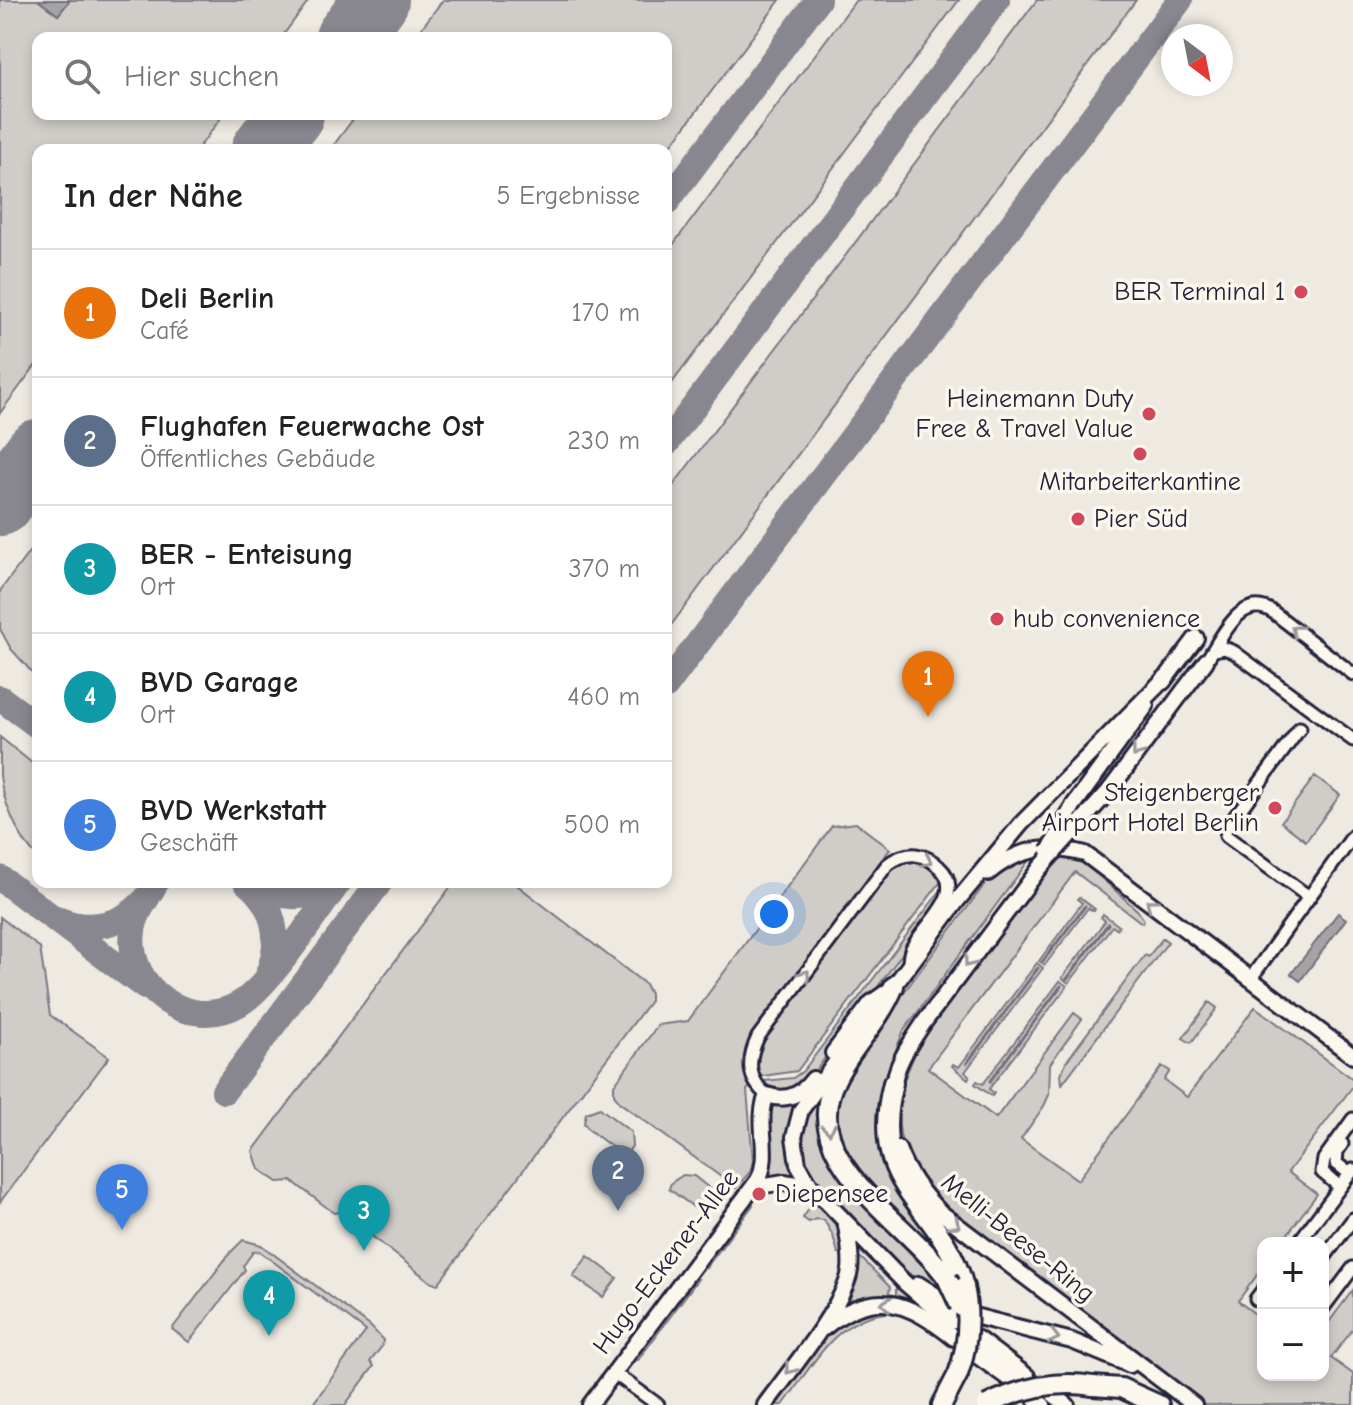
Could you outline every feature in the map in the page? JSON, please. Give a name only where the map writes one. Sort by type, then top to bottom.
[{"type":"highway","points":[[894,986],[884,1011],[836,1078],[827,1109],[829,1139],[851,1177],[903,1228],[947,1278],[960,1303],[968,1333]]},
{"type":"highway","points":[[893,1083],[885,1125],[894,1165],[913,1201],[951,1253],[964,1287],[968,1333],[965,1350],[958,1374],[942,1405]]},
{"type":"highway","points":[[987,1405],[1033,1387],[1067,1383],[1121,1388],[1159,1405]]},
{"type":"highway","points":[[1093,1386],[1130,1405]]},
{"type":"street","name":"Melli-Beese-Ring","points":[[1194,1405],[1022,1276],[923,1196],[903,1163],[896,1143],[893,1083],[908,1047],[925,1021],[1040,868],[1109,791],[1239,613],[1249,607],[1261,606],[1273,612],[1353,674]]},
{"type":"street","name":"Melli-Beese-Ring","points":[[1040,868],[1073,806],[1196,638]]},
{"type":"street","points":[[1210,656],[1224,648],[1234,652],[1353,740]]},
{"type":"street","points":[[1027,1376],[905,1283],[811,1186],[798,1164],[795,1126],[801,1110],[957,901],[1021,824],[1167,676]]},
{"type":"street","points":[[1300,728],[1226,832],[1309,897]]},
{"type":"street","points":[[1251,978],[1353,836]]},
{"type":"street","points":[[909,967],[923,958],[982,878],[996,867],[1024,852],[1061,849],[1085,854],[1351,1057]]},
{"type":"street","points":[[894,986],[871,1003],[805,1090],[791,1097],[767,1095],[756,1084],[750,1071],[750,1055],[758,1037],[887,865],[899,857],[915,855],[933,861],[947,876],[950,888],[945,901],[910,950],[909,967]]},
{"type":"street","name":"Hugo-Eckener-Allee","points":[[590,1405],[753,1187],[764,1165],[761,1112],[767,1095]]},
{"type":"street","points":[[1340,1187],[1322,1172],[1322,1163],[1353,1119]]},
{"type":"street","points":[[1302,1237],[1352,1172],[1338,1166],[1335,1159],[1337,1151],[1353,1129]]},
{"type":"street","points":[[753,1187],[784,1182],[811,1186]]},
{"type":"street","points":[[1329,1251],[1353,1219]]},
{"type":"street","points":[[765,1405],[842,1292],[850,1272],[851,1255],[845,1221]]},
{"type":"street","points":[[859,1235],[907,1276],[951,1305]]},
{"type":"street","points":[[1329,1300],[1353,1268]]},
{"type":"street","points":[[816,1334],[846,1311],[858,1306],[884,1303],[911,1308],[968,1333],[1072,1341],[1102,1351],[1167,1385]]},
{"type":"street","points":[[968,1333],[1012,1381]]},
{"type":"street","points":[[614,1373],[658,1405]]},
{"type":"street","points":[[1044,1400],[1067,1405]]},
{"type":"shaded area","points":[[0,0],[38,0],[58,15],[70,0],[309,0],[285,32],[32,32],[32,120],[220,120],[202,144],[32,144],[32,370],[0,413]]},
{"type":"shaded area","points":[[38,0],[70,0],[58,15]]},
{"type":"shaded area","points":[[443,0],[780,0],[672,144],[334,144],[352,120],[672,120],[672,32],[419,32]]},
{"type":"shaded area","points":[[856,0],[959,0],[672,383],[672,246]]},
{"type":"shaded area","points":[[1037,0],[1136,0],[672,624],[672,487]]},
{"type":"shaded area","points":[[32,548],[32,672],[11,649],[0,629],[0,591]]},
{"type":"shaded area","points":[[0,737],[32,763],[32,851],[13,820],[0,776]]},
{"type":"shaded area","points":[[1315,776],[1340,795],[1306,841],[1281,822]]},
{"type":"shaded area","points":[[856,823],[890,849],[751,1038],[744,1062],[751,1086],[747,1090],[753,1161],[750,1172],[736,1188],[619,1102],[614,1094],[614,1085],[658,1025],[688,1021],[832,826]]},
{"type":"shaded area","points":[[1032,856],[903,1032],[890,1065],[882,1107],[949,1268],[861,1180],[840,1152],[833,1109],[851,1063],[988,880],[998,871]]},
{"type":"shaded area","points":[[1059,856],[1086,864],[1144,920],[1142,923],[1075,872],[928,1068],[996,1118],[1074,1013],[1082,1019],[1050,1064],[1049,1095],[1021,1139],[1078,1180],[1162,1066],[1170,1071],[1164,1080],[1187,1097],[1255,1007],[1353,1079],[1353,1086],[1288,1172],[1317,1194],[1285,1237],[1257,1237],[1257,1275],[1238,1301],[1257,1315],[1257,1381],[1329,1381],[1329,1322],[1353,1290],[1353,1329],[1331,1358],[1353,1374],[1353,1405],[1202,1405],[943,1209],[909,1164],[900,1135],[900,1089],[919,1044]]},
{"type":"shaded area","points":[[905,860],[925,864],[942,880],[797,1071],[763,1076],[759,1080],[754,1064],[764,1037],[893,866]]},
{"type":"shaded area","points":[[944,886],[933,912],[808,1081],[780,1093],[761,1083],[793,1078],[803,1071]]},
{"type":"shaded area","points":[[450,888],[521,888],[645,984],[650,994],[650,1001],[438,1284],[432,1283],[341,1212],[334,1213],[292,1181],[278,1182],[259,1169],[253,1151]]},
{"type":"shaded area","points":[[1079,897],[1094,911],[1088,908],[1045,965],[1039,961],[1082,903],[1077,899]]},
{"type":"shaded area","points":[[1338,913],[1346,919],[1300,981],[1291,974]]},
{"type":"shaded area","points":[[1103,914],[1119,926],[1117,929],[1112,926],[1069,983],[1062,978],[1105,921],[1101,917]]},
{"type":"shaded area","points":[[0,917],[40,948],[50,1015],[109,1057],[0,1202]]},
{"type":"shaded area","points":[[1163,938],[1168,942],[1062,1084],[1061,1074],[1066,1062],[1145,955],[1148,957]]},
{"type":"shaded area","points":[[1037,963],[1043,968],[965,1072],[970,1076],[968,1079],[953,1064],[959,1067]]},
{"type":"shaded area","points":[[1060,981],[1067,986],[989,1089],[994,1093],[992,1096],[975,1084],[977,1081],[983,1084]]},
{"type":"shaded area","points":[[1209,1002],[1217,1008],[1191,1043],[1183,1038]]},
{"type":"shaded area","points":[[829,1079],[821,1121],[938,1277],[947,1295],[916,1279],[892,1260],[822,1191],[807,1172],[801,1155],[801,1123]]},
{"type":"shaded area","points":[[774,1104],[798,1104],[791,1141],[798,1178],[769,1179],[768,1110]]},
{"type":"shaded area","points":[[600,1108],[631,1132],[632,1146],[625,1157],[584,1123],[586,1113]]},
{"type":"shaded area","points":[[683,1175],[694,1176],[714,1192],[715,1196],[702,1213],[669,1189],[671,1183]]},
{"type":"shaded area","points":[[798,1190],[824,1205],[840,1233],[846,1252],[838,1253],[824,1220],[809,1222],[803,1218],[813,1203]]},
{"type":"shaded area","points":[[751,1198],[753,1205],[706,1268],[704,1260]]},
{"type":"shaded area","points":[[854,1237],[952,1325],[952,1329],[918,1306],[896,1298],[896,1286],[860,1251],[855,1251]]},
{"type":"shaded area","points":[[243,1240],[261,1245],[370,1326],[383,1340],[370,1362],[374,1366],[345,1405],[312,1405],[366,1331],[259,1251],[253,1252],[243,1266],[245,1270],[189,1342],[172,1329]]},
{"type":"shaded area","points":[[588,1256],[617,1278],[603,1297],[573,1276]]},
{"type":"shaded area","points":[[855,1258],[861,1258],[890,1287],[888,1297],[861,1299],[845,1305],[843,1300]]},
{"type":"shaded area","points":[[690,1278],[698,1279],[638,1360],[633,1356]]},
{"type":"shaded area","points":[[886,1308],[886,1313],[852,1324],[838,1334],[783,1405],[774,1405],[834,1326],[853,1313]]},
{"type":"waterway","points":[[1043,961],[1085,906]]},
{"type":"waterway","points":[[1067,979],[1108,924]]},
{"type":"waterway","points":[[967,1063],[1038,968]]},
{"type":"waterway","points":[[990,1081],[1061,986]]},
{"type":"taxiway","points":[[672,195],[818,0]]},
{"type":"taxiway","points":[[672,436],[997,0]]},
{"type":"taxiway","points":[[672,678],[1180,0]]},
{"type":"taxiway","points":[[0,698],[32,722]]},
{"type":"taxiway","points":[[0,878],[145,987]]},
{"type":"taxiway","points":[[153,888],[134,924],[133,952],[139,971],[164,1000],[181,1009],[200,1013],[220,1012],[251,995],[278,966],[335,888]]},
{"type":"taxiway","points":[[253,888],[263,900],[273,922],[275,946],[269,971]]},
{"type":"taxiway","points":[[260,888],[293,896],[315,893],[325,888]]},
{"type":"taxiway","points":[[224,1091],[376,888]]},
{"type":"taxiway","points":[[60,920],[94,926],[105,924],[126,916],[144,901]]},
{"type":"runway","points":[[352,32],[376,0]]},
{"type":"runway","points":[[268,144],[286,120]]},
{"type":"runway","points":[[0,503],[32,460]]},
{"type":"place","name":"BER Terminal 1","points":[[1301,292]]},
{"type":"place","name":"Heinemann Duty Free & Travel Value","points":[[1149,414]]},
{"type":"place","name":"Mitarbeiterkantine","points":[[1140,454]]},
{"type":"place","name":"Pier Süd","points":[[1078,519]]},
{"type":"place","name":"hub convenience","points":[[997,619]]},
{"type":"place","name":"Deli Berlin","points":[[928,717]]},
{"type":"place","name":"Steigenberger Airport Hotel Berlin","points":[[1275,808]]},
{"type":"place","name":"Diepensee","points":[[759,1194]]},
{"type":"place","name":"Flughafen Feuerwache Ost","points":[[618,1211]]},
{"type":"place","name":"BVD Werkstatt","points":[[122,1230]]},
{"type":"place","name":"BER - Enteisung","points":[[364,1251]]},
{"type":"place","name":"BVD Garage","points":[[269,1336]]}]
